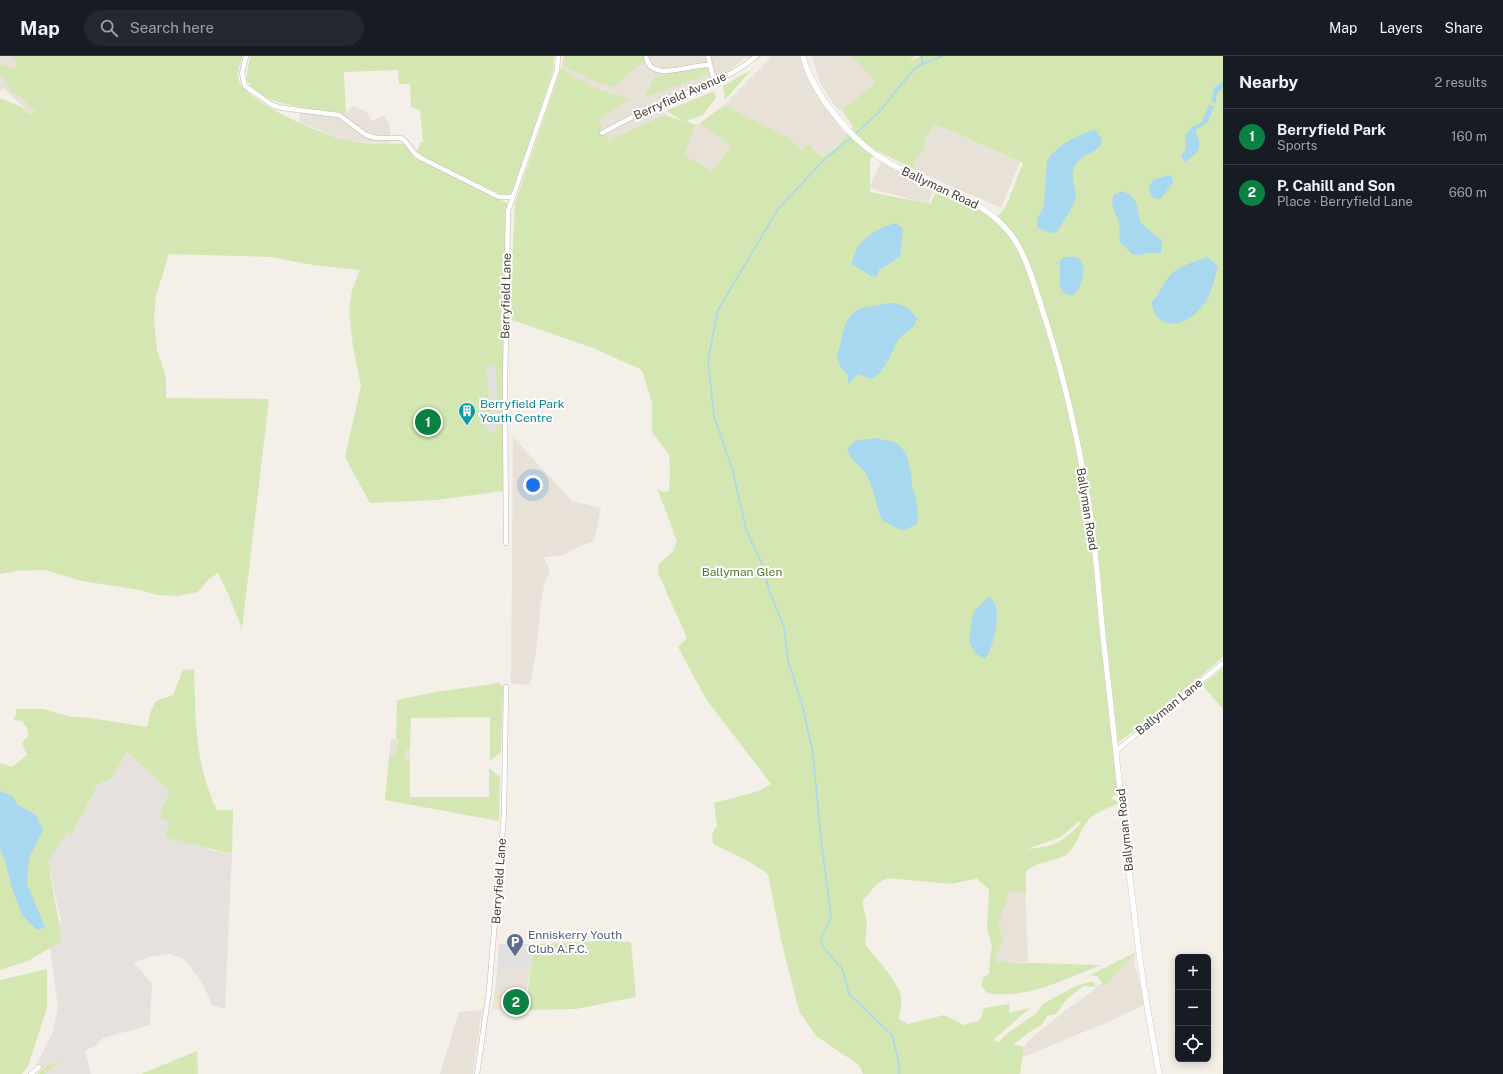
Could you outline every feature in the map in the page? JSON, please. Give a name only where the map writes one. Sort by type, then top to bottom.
[{"type":"street","points":[[246,56],[242,80],[251,91],[272,105],[282,108],[339,115],[366,135],[376,138],[401,138],[405,140],[415,154],[423,159],[499,197],[512,197]]},
{"type":"street","name":"Berryfield Lane","points":[[506,543],[506,304],[508,211],[556,70],[558,56]]},
{"type":"street","points":[[646,56],[649,65],[659,72],[699,64],[709,65]]},
{"type":"street","points":[[708,56],[714,82]]},
{"type":"street","name":"Berryfield Avenue","points":[[602,133],[653,107],[714,82],[747,64],[756,56]]},
{"type":"street","name":"Ballyman Road","points":[[803,56],[810,79],[845,129],[875,155],[894,166],[956,192],[979,205],[996,218],[1021,250],[1032,279],[1057,357],[1089,505],[1141,967],[1159,1074]]},
{"type":"street","name":"Ballyman Lane","points":[[1116,751],[1223,663]]},
{"type":"street","name":"Berryfield Lane","points":[[477,1074],[487,1011],[497,909],[504,814],[506,687]]},
{"type":"street","points":[[31,1074],[38,1067]]},
{"type":"shaded area","points":[[0,56],[27,56],[39,111],[32,115],[3,88],[0,92]]},
{"type":"shaded area","points":[[563,56],[761,56],[755,62],[747,57],[720,77],[659,101],[666,116],[609,140],[597,121],[630,99],[592,87],[561,68]]},
{"type":"shaded area","points":[[772,56],[801,56],[806,75],[818,97],[847,136],[822,157],[813,147],[800,150],[791,139],[724,105]]},
{"type":"shaded area","points":[[812,56],[852,56],[876,83],[841,111],[835,106],[820,83]]},
{"type":"shaded area","points":[[353,106],[367,112],[372,121],[384,115],[390,126],[390,143],[347,141],[299,122],[300,107],[326,109],[346,114]]},
{"type":"shaded area","points":[[700,123],[732,146],[712,172],[684,155],[696,125]]},
{"type":"shaded area","points":[[935,124],[1020,162],[1001,208],[912,169],[917,156],[924,148],[926,137]]},
{"type":"shaded area","points":[[881,163],[934,189],[928,204],[869,188]]},
{"type":"shaded area","points":[[486,365],[495,365],[500,425],[495,426],[496,432],[489,433],[489,429],[485,429],[484,416],[491,415]]},
{"type":"shaded area","points":[[513,437],[572,501],[601,508],[594,541],[582,545],[561,556],[544,557],[550,572],[545,581],[541,603],[536,653],[530,685],[511,684]]},
{"type":"shaded area","points":[[391,739],[398,740],[395,757],[389,756]]},
{"type":"shaded area","points":[[405,749],[410,749],[410,760],[405,760]]},
{"type":"shaded area","points":[[127,752],[170,791],[158,817],[170,822],[209,850],[232,854],[225,1009],[212,1005],[203,984],[184,959],[170,954],[149,957],[134,963],[152,984],[150,1025],[103,1038],[95,1046],[85,1051],[91,1074],[42,1074],[36,1065],[53,1032],[58,1007],[48,934],[49,927],[61,922],[48,861],[67,832],[72,834],[98,784],[111,779]]},
{"type":"shaded area","points":[[1024,858],[1028,962],[989,962],[992,945],[987,928],[989,889]]},
{"type":"shaded area","name":"Enniskerry Youth Club A.F.C.","points":[[499,944],[533,944],[530,969],[497,971]]},
{"type":"shaded area","points":[[1136,952],[1134,963],[1146,1004],[1108,1022],[1023,1057],[1024,1047],[1029,1040],[1090,993]]},
{"type":"shaded area","points":[[530,969],[526,997],[494,999],[497,971]]},
{"type":"shaded area","points":[[526,997],[526,1010],[492,1010],[494,999]]},
{"type":"shaded area","points":[[483,1010],[473,1074],[440,1074],[459,1012]]},
{"type":"green space","points":[[12,56],[243,56],[239,66],[238,75],[242,86],[253,96],[285,116],[321,132],[354,142],[405,144],[414,157],[507,203],[503,491],[436,500],[370,503],[345,457],[361,386],[353,347],[349,310],[352,290],[360,270],[313,265],[271,257],[169,254],[156,296],[154,319],[157,350],[166,377],[166,398],[269,399],[242,629],[218,573],[208,580],[198,592],[178,596],[157,595],[140,590],[82,581],[45,570],[16,571],[0,574],[0,98],[20,106],[31,115],[36,109],[31,108],[21,97],[12,92],[3,76],[0,76],[0,65],[13,69],[18,63]]},
{"type":"green space","points":[[250,56],[554,56],[553,71],[513,190],[509,194],[501,195],[416,153],[420,143],[423,142],[420,110],[411,107],[410,84],[399,84],[398,70],[344,72],[346,114],[292,106],[266,97],[255,90],[246,79]]},
{"type":"green space","points":[[565,56],[645,56],[645,61],[636,67],[615,87],[597,82],[564,66]]},
{"type":"green space","name":"Ballyman Glen","points":[[852,56],[913,56],[914,58],[908,63],[920,56],[1223,56],[1223,657],[1160,711],[1113,746],[1119,793],[1111,798],[1119,803],[1092,816],[1083,827],[1074,845],[1064,856],[1031,867],[1026,871],[1026,893],[1010,892],[1005,907],[1000,912],[1002,921],[998,925],[1003,940],[995,958],[997,962],[1101,965],[1059,982],[1030,991],[1016,994],[987,993],[981,985],[983,978],[989,974],[992,945],[987,928],[989,889],[978,880],[979,878],[951,884],[887,878],[876,885],[862,902],[867,922],[865,944],[896,984],[901,997],[899,1019],[908,1024],[944,1015],[964,1025],[980,1020],[984,1008],[1010,1004],[1009,1013],[1030,1008],[993,1040],[999,1042],[1012,1030],[1036,1013],[1044,1003],[1076,986],[1094,982],[1096,987],[1083,986],[1066,1000],[1056,1014],[1047,1016],[1041,1026],[1037,1027],[1013,1044],[1024,1047],[1020,1074],[863,1074],[859,1065],[816,1036],[799,1011],[781,940],[768,874],[748,861],[713,844],[712,834],[717,826],[714,803],[759,791],[771,784],[706,699],[678,647],[687,638],[658,573],[659,564],[673,551],[677,541],[657,488],[663,492],[669,491],[669,455],[652,432],[652,403],[642,370],[593,348],[509,319],[515,203],[561,68],[592,87],[631,99],[598,121],[609,140],[665,115],[683,121],[666,111],[714,91],[716,98],[703,115],[686,121],[696,125],[684,155],[712,171],[731,146],[700,123],[724,105],[791,139],[800,150],[809,144],[822,157],[838,145],[853,127],[842,110],[876,83]],"holes":[[[935,124],[1023,163],[1006,206],[997,217],[938,188],[930,204],[870,192],[870,159],[878,151],[912,169],[917,156],[924,148],[926,137]],[[1079,821],[1080,824],[1062,840],[1044,847],[1027,849],[1061,837]]]},
{"type":"green space","points":[[706,67],[709,74],[645,97],[654,78],[669,73]]},
{"type":"green space","points":[[751,70],[725,100],[723,86]]},
{"type":"green space","points":[[1223,668],[1223,709],[1202,685]]},
{"type":"green space","points":[[194,669],[196,723],[200,758],[209,792],[217,810],[233,810],[232,854],[164,837],[170,822],[158,817],[170,791],[127,752],[111,779],[98,784],[72,834],[67,832],[48,861],[62,941],[28,961],[0,970],[0,763],[12,767],[27,755],[22,743],[28,736],[27,728],[22,721],[13,720],[16,715],[16,709],[44,709],[71,717],[84,717],[147,727],[151,711],[156,701],[173,695],[183,670]]},
{"type":"green space","points":[[499,683],[503,687],[501,752],[490,761],[490,717],[411,718],[410,749],[406,749],[405,760],[410,760],[410,797],[489,797],[489,768],[500,777],[499,821],[385,800],[389,756],[395,756],[398,740],[396,738],[397,700],[436,692]]},
{"type":"green space","points":[[604,941],[631,942],[636,997],[576,1009],[526,1010],[533,944]]},
{"type":"green space","points":[[1136,952],[1104,986],[1097,976],[1090,975]]},
{"type":"green space","points":[[47,969],[47,1008],[28,1066],[22,1074],[0,1074],[0,980]]},
{"type":"green space","points":[[197,1051],[198,1074],[141,1074]]},
{"type":"green space","points":[[61,1061],[45,1074],[37,1074],[49,1065]]},
{"type":"water","points":[[1223,81],[1223,87],[1217,94],[1216,103],[1211,101],[1214,88]]},
{"type":"water","points":[[1209,105],[1214,106],[1208,122],[1196,130],[1200,144],[1198,150],[1185,162],[1181,156],[1186,149],[1185,136],[1192,127],[1201,123]]},
{"type":"water","points":[[1095,130],[1102,142],[1096,150],[1085,156],[1076,164],[1073,173],[1076,197],[1074,203],[1057,232],[1054,233],[1044,231],[1037,227],[1037,219],[1044,206],[1047,161],[1056,150],[1068,141],[1082,134]]},
{"type":"water","points":[[1170,175],[1173,179],[1173,183],[1160,199],[1154,198],[1150,193],[1149,185],[1155,179]]},
{"type":"water","points":[[1122,191],[1135,200],[1141,223],[1162,241],[1161,253],[1146,253],[1141,255],[1132,254],[1120,242],[1119,222],[1112,206],[1113,195]]},
{"type":"water","points":[[896,223],[903,229],[900,257],[879,270],[877,277],[871,276],[852,264],[857,249],[867,237],[881,228]]},
{"type":"water","points":[[1064,257],[1076,257],[1081,261],[1083,266],[1084,271],[1081,283],[1072,296],[1062,292],[1060,285],[1060,261]]},
{"type":"water","points":[[1207,257],[1218,266],[1212,288],[1204,304],[1198,311],[1183,322],[1174,324],[1164,322],[1154,312],[1152,302],[1164,283],[1172,273],[1180,268]]},
{"type":"water","points":[[891,303],[900,304],[909,309],[917,319],[916,323],[899,339],[885,366],[877,375],[872,379],[858,374],[848,384],[848,375],[841,368],[837,357],[845,324],[853,313],[861,308]]},
{"type":"water","points":[[876,438],[897,443],[906,453],[911,472],[912,488],[915,494],[918,515],[917,524],[906,529],[898,529],[883,521],[868,477],[848,453],[847,449],[855,441]]},
{"type":"water","points":[[988,597],[993,601],[997,616],[992,645],[985,659],[976,654],[969,643],[973,613]]},
{"type":"water","points":[[0,791],[12,796],[18,805],[35,814],[43,830],[29,858],[27,884],[45,927],[37,930],[22,915],[12,888],[5,860],[0,849]]},
{"type":"waterway","points":[[921,56],[923,64]]},
{"type":"waterway","points":[[855,134],[878,113],[916,67],[942,56]]},
{"type":"waterway","points":[[852,137],[824,160],[778,209],[718,310],[708,360],[714,416],[733,472],[746,529],[763,567],[769,590],[784,627],[788,661],[802,704],[813,754],[821,840],[831,917],[821,938],[822,946],[843,970],[849,994],[892,1035],[899,1063],[899,1074]]},
{"type":"place","name":"Berryfield Park","points":[[428,422]]},
{"type":"place","name":"Berryfield Park Youth Centre","points":[[467,426]]},
{"type":"place","name":"Enniskerry Youth Club A.F.C.","points":[[515,957]]},
{"type":"place","name":"P. Cahill and Son","points":[[516,1002]]}]
